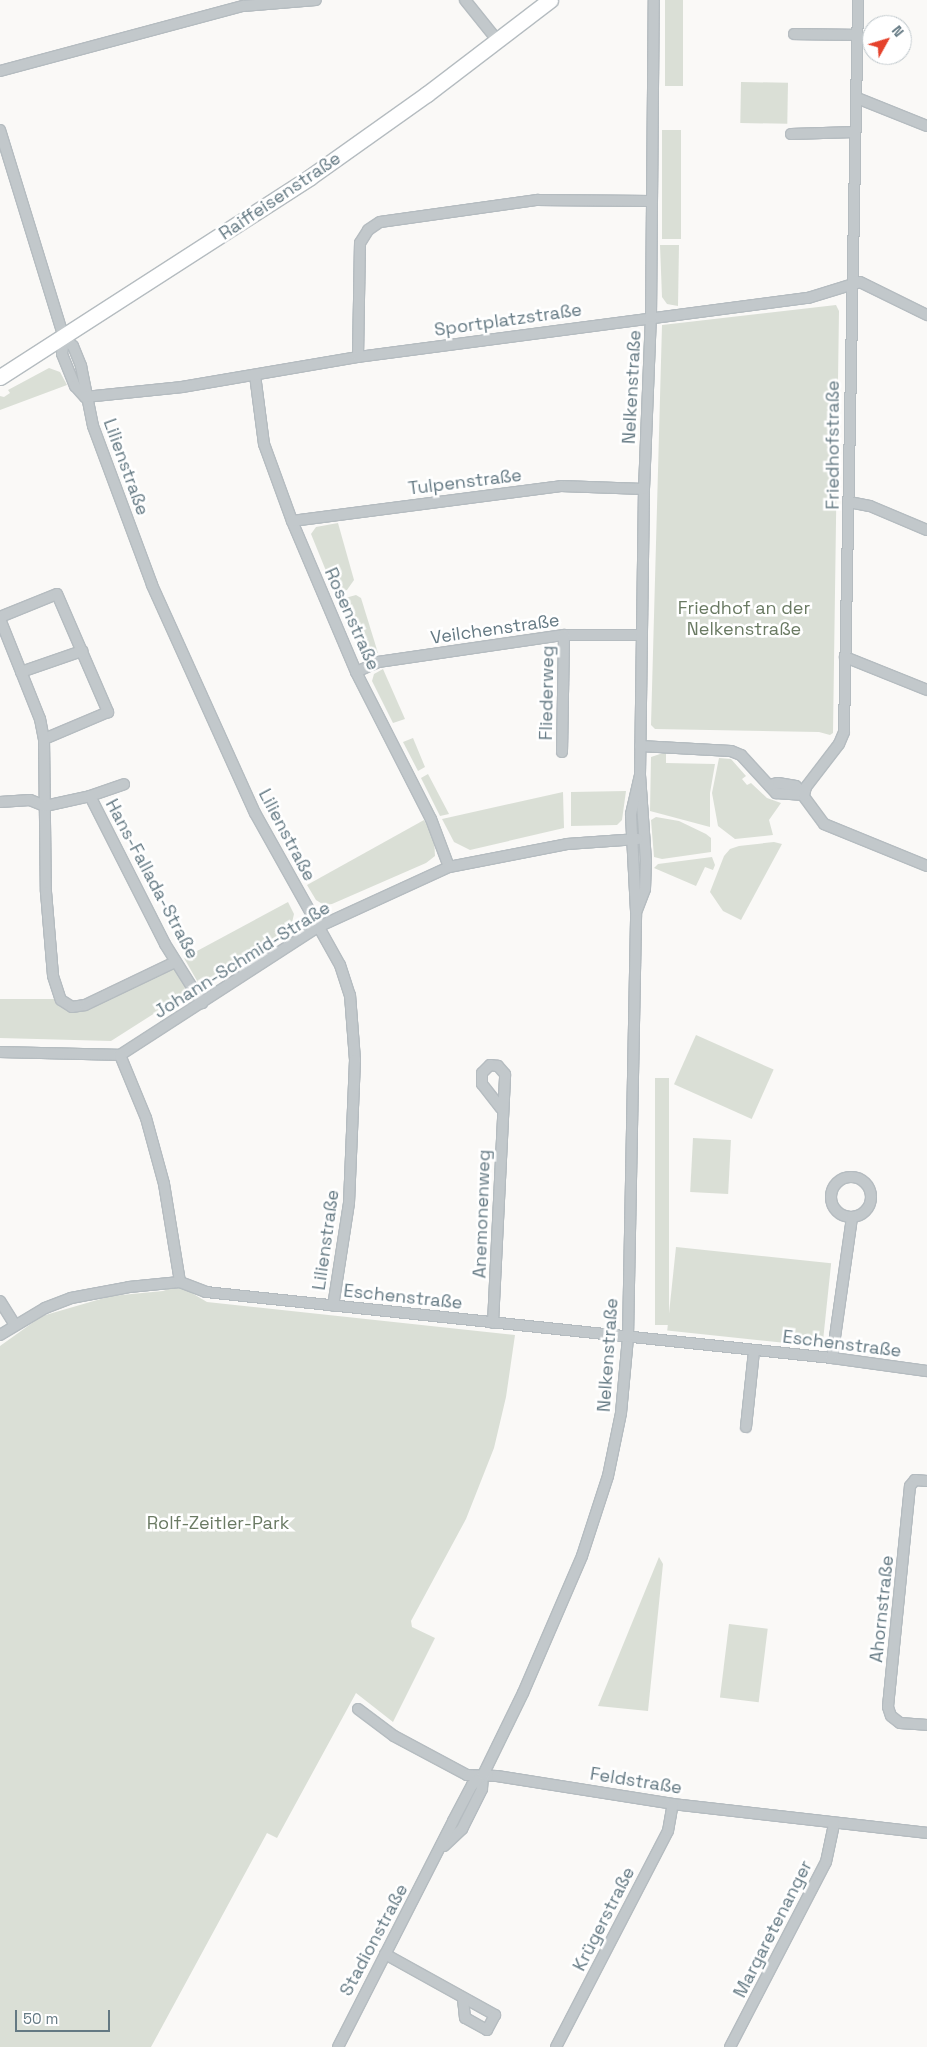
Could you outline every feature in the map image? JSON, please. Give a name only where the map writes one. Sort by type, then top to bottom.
[{"type":"street","points":[[0,71],[242,6],[316,0]]},
{"type":"street","points":[[465,0],[498,40]]},
{"type":"street","name":"Raiffeisenstraße","points":[[0,377],[64,338],[310,177],[550,0]]},
{"type":"street","name":"Nelkenstraße","points":[[636,911],[645,889],[640,746],[644,489],[651,317],[650,201],[654,0]]},
{"type":"street","name":"Friedhofstraße","points":[[804,795],[806,787],[831,756],[844,732],[849,502],[848,396],[853,286],[858,0]]},
{"type":"street","points":[[794,34],[858,35]]},
{"type":"street","points":[[856,98],[927,126]]},
{"type":"street","name":"Lilienstraße","points":[[0,130],[64,338],[73,346],[83,372],[86,397],[130,527],[181,651],[255,813],[340,964],[350,995],[355,1060],[349,1203],[333,1306]]},
{"type":"street","points":[[791,134],[855,132]]},
{"type":"street","points":[[358,357],[360,243],[368,230],[380,222],[537,200],[650,201]]},
{"type":"street","name":"Sportplatzstraße","points":[[86,397],[255,375],[358,357],[651,317],[808,298],[853,286],[860,282],[927,315]]},
{"type":"street","name":"Rosenstraße","points":[[255,375],[264,444],[292,521],[356,672],[431,819],[449,867]]},
{"type":"street","name":"Tulpenstraße","points":[[292,521],[561,486],[644,489]]},
{"type":"street","points":[[849,502],[870,506],[927,530]]},
{"type":"street","points":[[44,739],[108,712],[57,594],[0,618],[40,720],[44,739],[46,892],[52,967],[61,1000],[72,1007],[85,1005],[175,962]]},
{"type":"street","name":"Veilchenstraße","points":[[356,672],[378,662],[564,635],[642,636]]},
{"type":"street","name":"Fliederweg","points":[[562,752],[564,635]]},
{"type":"street","points":[[21,672],[82,651]]},
{"type":"street","points":[[845,657],[927,690]]},
{"type":"street","points":[[640,746],[731,751],[741,755],[776,793],[804,795],[819,818],[829,827],[927,866]]},
{"type":"street","name":"Nelkenstraße","points":[[483,1775],[551,1633],[593,1525],[617,1438],[628,1337],[636,911],[632,839],[633,796],[640,775]]},
{"type":"street","name":"Hans-Fallada-Straße","points":[[0,802],[30,800],[46,806],[90,796],[124,784]]},
{"type":"street","name":"Hans-Fallada-Straße","points":[[90,796],[175,962],[202,1002]]},
{"type":"street","name":"Johann-Schmid-Straße","points":[[120,1055],[318,927],[449,867],[567,844],[644,839]]},
{"type":"street","points":[[0,1052],[120,1055],[146,1118],[164,1184],[180,1282]]},
{"type":"street","name":"Anemonenweg","points":[[493,1323],[498,1258],[501,1108]]},
{"type":"street","points":[[850,1177],[863,1180],[872,1197],[868,1209],[852,1217],[834,1208],[831,1194],[837,1182],[850,1177]]},
{"type":"street","points":[[832,1358],[852,1217]]},
{"type":"street","name":"Eschenstraße","points":[[0,1335],[15,1325],[71,1298],[129,1287],[180,1282],[206,1292],[832,1358],[927,1371]]},
{"type":"street","points":[[0,1301],[15,1325]]},
{"type":"street","points":[[746,1427],[754,1351]]},
{"type":"street","name":"Ahornstraße","points":[[927,1481],[915,1480],[910,1486],[888,1707],[891,1716],[900,1723],[927,1725]]},
{"type":"street","name":"Feldstraße","points":[[358,1709],[394,1736],[468,1775],[483,1775],[673,1804],[927,1833]]},
{"type":"street","name":"Stadionstraße","points":[[338,2047],[441,1849],[462,1829],[482,1790],[483,1775]]},
{"type":"street","name":"Krügerstraße","points":[[556,2047],[668,1831],[673,1804]]},
{"type":"street","name":"Margaretenanger","points":[[730,2047],[826,1862],[834,1823]]},
{"type":"street","points":[[385,1954],[463,1998]]},
{"type":"green space","points":[[665,0],[683,0],[683,86],[665,86]]},
{"type":"green space","points":[[741,82],[788,83],[787,124],[740,123]]},
{"type":"green space","points":[[662,130],[681,130],[681,239],[662,239]]},
{"type":"green space","points":[[660,245],[679,245],[678,306],[667,304],[662,297]]},
{"type":"green space","name":"Friedhof an der Nelkenstraße","points":[[836,305],[839,311],[833,733],[830,735],[819,732],[655,729],[651,725],[662,325]]},
{"type":"green space","points":[[49,368],[60,372],[67,385],[0,410],[0,396],[4,397],[10,393],[8,390]]},
{"type":"green space","points":[[338,523],[354,580],[347,590],[335,593],[311,534],[316,527]]},
{"type":"green space","points":[[356,595],[361,598],[378,653],[371,654],[359,648],[338,600]]},
{"type":"green space","points":[[383,669],[405,719],[393,723],[372,681],[374,674]]},
{"type":"green space","points":[[413,738],[425,767],[418,771],[403,742]]},
{"type":"green space","points":[[666,752],[666,763],[715,764],[710,793],[710,827],[650,811],[651,757]]},
{"type":"green space","points":[[719,758],[731,759],[746,776],[742,779],[747,785],[751,783],[767,798],[781,803],[769,820],[773,835],[735,839],[718,826],[712,793]]},
{"type":"green space","points":[[428,774],[449,814],[440,816],[421,778]]},
{"type":"green space","points":[[626,791],[622,820],[617,825],[571,826],[571,792]]},
{"type":"green space","points":[[563,792],[564,828],[470,850],[454,842],[442,819]]},
{"type":"green space","points":[[656,817],[679,821],[706,834],[711,838],[711,852],[662,859],[654,857],[651,820]]},
{"type":"green space","points":[[424,820],[434,838],[435,856],[426,863],[332,904],[324,905],[316,900],[307,885]]},
{"type":"green space","points":[[774,842],[782,844],[741,920],[723,911],[710,892],[724,856],[730,849],[739,846]]},
{"type":"green space","points":[[712,857],[715,865],[713,870],[705,867],[696,886],[654,868],[658,864]]},
{"type":"green space","points":[[288,902],[294,914],[291,927],[200,986],[184,958]]},
{"type":"green space","points":[[175,966],[191,990],[111,1041],[0,1038],[0,999],[54,999],[71,1010]]},
{"type":"green space","points":[[696,1035],[774,1070],[752,1119],[674,1084]]},
{"type":"green space","points":[[655,1078],[669,1078],[669,1325],[655,1325]]},
{"type":"green space","points":[[693,1138],[731,1140],[728,1194],[690,1192]]},
{"type":"green space","points":[[676,1247],[831,1263],[822,1347],[667,1331]]},
{"type":"green space","name":"Rolf-Zeitler-Park","points":[[174,1287],[185,1289],[207,1302],[515,1335],[506,1397],[494,1448],[466,1519],[411,1621],[412,1627],[435,1638],[393,1722],[356,1693],[277,1838],[267,1833],[151,2047],[0,2047],[0,1346],[42,1316],[111,1296],[163,1291]]},
{"type":"green space","points":[[659,1557],[663,1564],[648,1711],[598,1706]]},
{"type":"green space","points":[[729,1624],[768,1629],[759,1702],[720,1697]]}]
